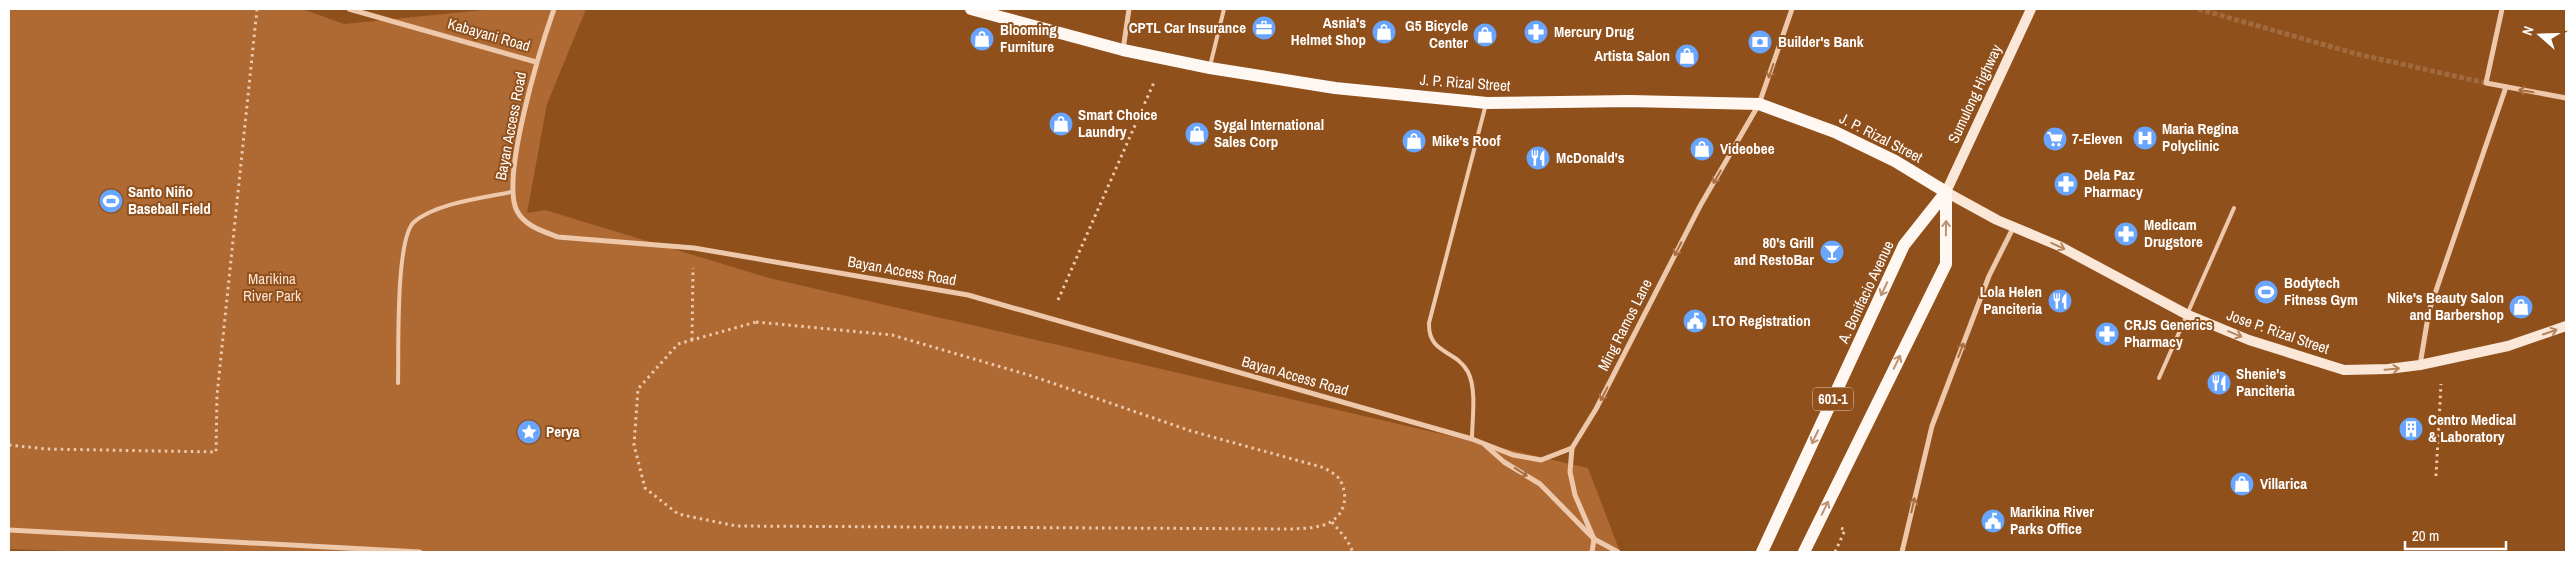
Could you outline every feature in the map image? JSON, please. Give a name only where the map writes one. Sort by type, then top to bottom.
[{"type":"main road","name":"J. P. Rizal Street","points":[[971,9],[1123,50],[1210,68],[1335,88],[1487,103],[1639,101],[1759,104],[1835,132],[1895,161],[1946,192]]},
{"type":"main road","name":"A. Bonifacio Avenue","points":[[1762,552],[1904,245],[1946,192]]},
{"type":"main road","name":"601-1","points":[[1804,552],[1946,264],[1946,192]]},
{"type":"street","name":"Kabayani Road","points":[[349,9],[536,62]]},
{"type":"street","name":"Bayan Access Road","points":[[554,9],[536,62],[511,192],[516,210],[523,220],[538,230],[558,237],[694,248],[968,295],[1472,439],[1513,454],[1541,460],[1572,448]]},
{"type":"street","points":[[1123,50],[1129,9]]},
{"type":"street","name":"Ming Ramos Lane","points":[[1594,539],[1574,495],[1570,472],[1572,448],[1600,401],[1700,206],[1759,104],[1792,9]]},
{"type":"street","name":"Sumulong Highway","points":[[1946,192],[2031,9]]},
{"type":"street","points":[[2502,9],[2486,83],[2566,98]]},
{"type":"street","points":[[2420,365],[2428,311],[2506,87]]},
{"type":"street","name":"Jose P. Rizal Street","points":[[1946,192],[2013,228],[2059,246],[2186,314],[2249,340],[2344,370],[2388,369],[2420,365],[2508,346],[2566,326]]},
{"type":"street","points":[[1902,552],[1932,426],[1989,276],[2013,228]]},
{"type":"street","name":"Bayan Access Road","points":[[1482,443],[1504,462],[1540,484],[1594,539]]},
{"type":"street","points":[[9,530],[420,552]]},
{"type":"street","points":[[1592,552],[1594,539],[1618,552]]},
{"type":"lane","points":[[1210,68],[1224,9]]},
{"type":"lane","points":[[1472,439],[1472,409],[1468,372],[1460,362],[1435,345],[1430,338],[1429,323],[1487,103]]},
{"type":"lane","points":[[398,383],[400,290],[403,255],[409,228],[427,214],[453,205],[511,192]]},
{"type":"lane","points":[[2159,378],[2234,208]]},
{"type":"path","points":[[9,445],[46,449],[216,452],[217,396],[256,9]]},
{"type":"path","points":[[1050,319],[1165,58]]},
{"type":"path","points":[[692,340],[694,248]]},
{"type":"path","points":[[756,322],[892,335],[1032,376],[1191,431],[1325,468],[1339,479],[1345,494],[1343,510],[1332,522],[1294,529],[736,526],[678,514],[645,488],[634,445],[638,389],[678,344],[756,322]]},
{"type":"path","points":[[2436,476],[2440,394]]},
{"type":"path","points":[[1332,522],[1348,540],[1353,552]]},
{"type":"path","points":[[1835,552],[1846,530]]},
{"type":"green space","name":"Marikina River Park","points":[[9,9],[302,9],[344,24],[494,9],[586,9],[547,104],[527,213],[545,210],[769,278],[1588,468],[1620,552],[95,552],[9,549]]},
{"type":"tunnel","points":[[2198,9],[2357,54],[2486,83]]},
{"type":"place","name":"CPTL Car Insurance","points":[[1264,28]]},
{"type":"place","name":"Asnia's Helmet Shop","points":[[1384,32]]},
{"type":"place","name":"Mercury Drug","points":[[1536,32]]},
{"type":"place","name":"G5 Bicycle Center","points":[[1485,35]]},
{"type":"place","name":"Blooming Furniture","points":[[982,39]]},
{"type":"place","name":"Builder's Bank","points":[[1760,42]]},
{"type":"place","name":"Artista Salon","points":[[1687,56]]},
{"type":"place","name":"Smart Choice Laundry","points":[[1061,124]]},
{"type":"place","name":"Sygal International Sales Corp","points":[[1197,134]]},
{"type":"place","name":"Maria Regina Polyclinic","points":[[2145,138]]},
{"type":"place","name":"7-Eleven","points":[[2055,139]]},
{"type":"place","name":"Mike's Roof","points":[[1414,141]]},
{"type":"place","name":"Videobee","points":[[1702,149]]},
{"type":"place","name":"McDonald's","points":[[1538,158]]},
{"type":"place","name":"Dela Paz Pharmacy","points":[[2066,184]]},
{"type":"place","name":"Santo Niño Baseball Field","points":[[111,201]]},
{"type":"place","name":"Medicam Drugstore","points":[[2126,234]]},
{"type":"place","name":"80's Grill and RestoBar","points":[[1832,252]]},
{"type":"place","name":"Bodytech Fitness Gym","points":[[2266,292]]},
{"type":"place","name":"Lola Helen Panciteria","points":[[2060,301]]},
{"type":"place","name":"Nike's Beauty Salon and Barbershop","points":[[2521,307]]},
{"type":"place","name":"LTO Registration","points":[[1695,321]]},
{"type":"place","name":"CRJS Generics Pharmacy","points":[[2107,334]]},
{"type":"place","name":"Shenie's Panciteria","points":[[2219,383]]},
{"type":"place","name":"Centro Medical & Laboratory","points":[[2411,429]]},
{"type":"place","name":"Perya","points":[[529,432]]},
{"type":"place","name":"Villarica","points":[[2242,484]]},
{"type":"place","name":"Marikina River Parks Office","points":[[1993,521]]}]
